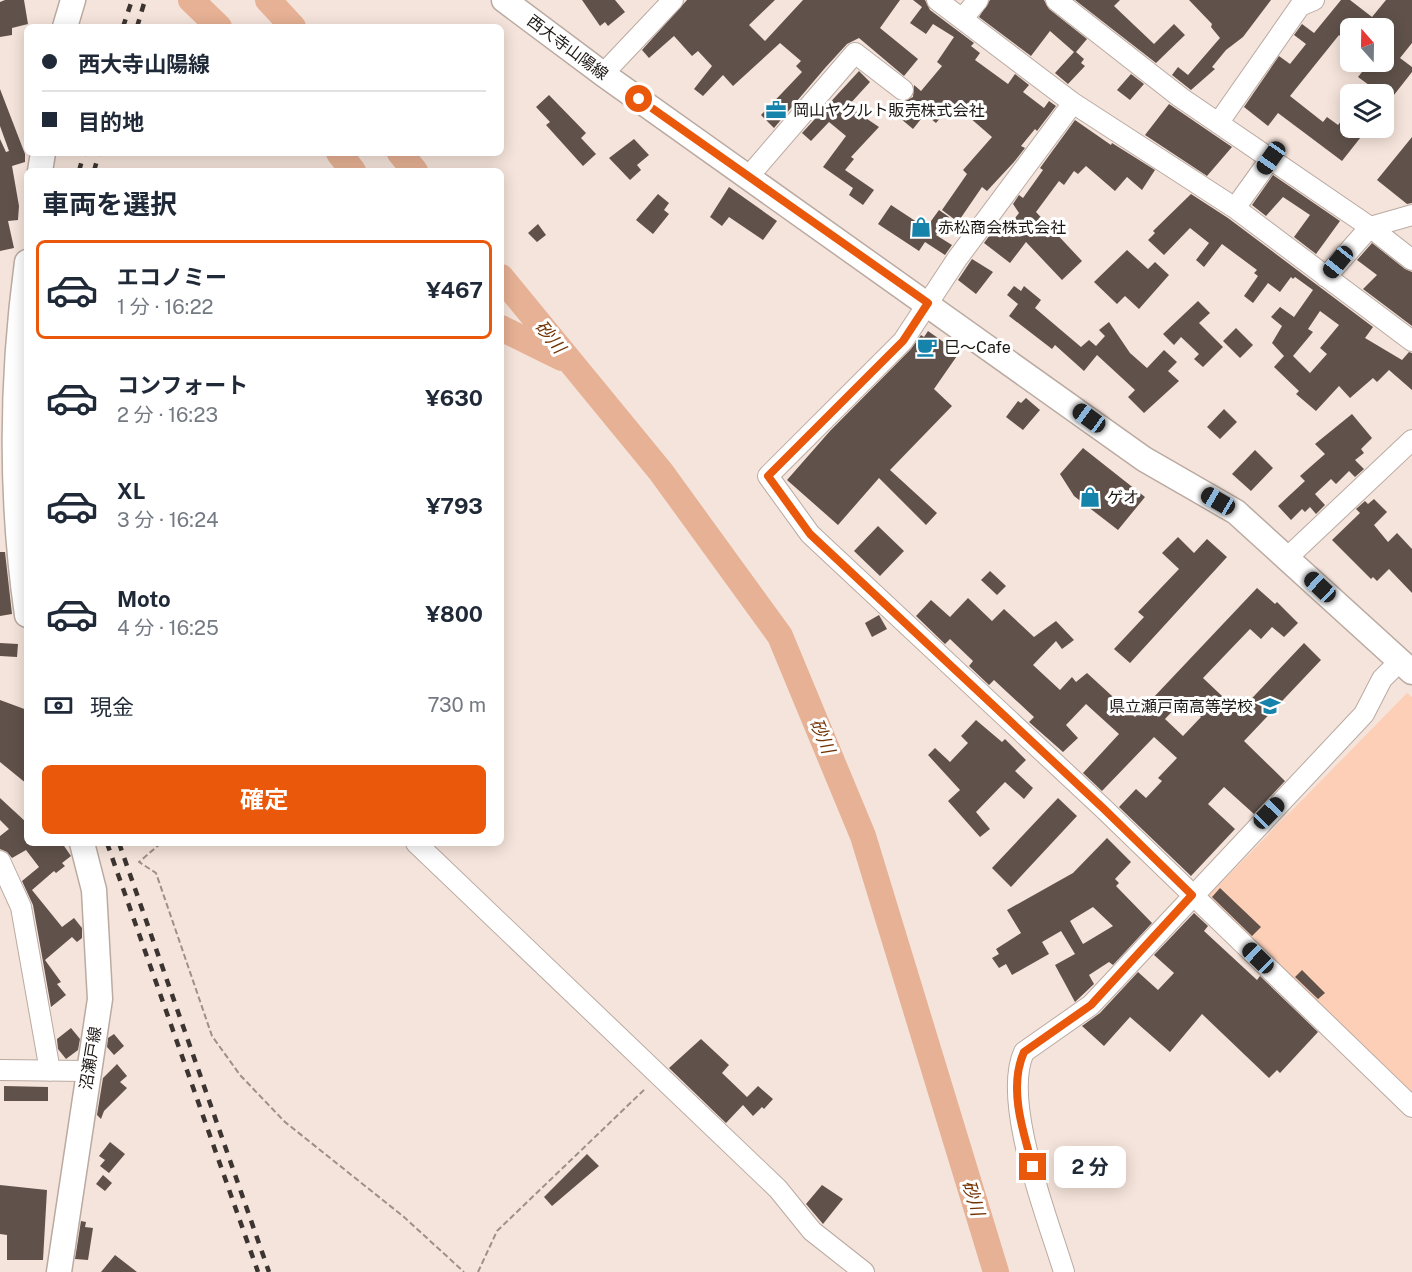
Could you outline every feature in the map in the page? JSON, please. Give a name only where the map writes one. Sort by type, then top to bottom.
[{"type":"main road","points":[[66,24],[73,0]]},
{"type":"main road","name":"西大寺山陽線","points":[[504,0],[603,74],[928,303],[1144,459],[1236,512],[1406,666]]},
{"type":"main road","points":[[23,562],[13,451],[24,302]]},
{"type":"main road","name":"沼瀬戸線","points":[[59,1272],[99,999],[94,890],[83,846]]},
{"type":"street","points":[[603,74],[673,0]]},
{"type":"street","points":[[937,0],[1073,103],[1235,208],[1412,341]]},
{"type":"street","points":[[963,18],[978,0]]},
{"type":"street","points":[[1056,0],[1180,97],[1370,227],[1412,260]]},
{"type":"street","points":[[1219,122],[1300,6],[1314,0]]},
{"type":"street","points":[[749,176],[855,53],[903,90]]},
{"type":"street","points":[[1073,103],[957,259],[903,341],[768,476],[810,534],[1104,809],[1412,1107]]},
{"type":"street","points":[[1235,208],[1271,158]]},
{"type":"street","points":[[1326,277],[1370,227],[1412,215]]},
{"type":"street","points":[[1288,557],[1412,440]]},
{"type":"street","points":[[1064,1272],[1020,1124],[1020,1062],[1024,1052],[1091,1005],[1364,714],[1382,679],[1406,666]]},
{"type":"street","points":[[419,846],[778,1189],[812,1231],[864,1272]]},
{"type":"street","points":[[0,861],[21,907],[50,1071]]},
{"type":"street","points":[[0,1070],[88,1071]]},
{"type":"path","points":[[158,846],[139,862],[156,873],[212,1036],[240,1075],[285,1122],[404,1217],[464,1272]]},
{"type":"path","points":[[478,1272],[497,1231],[660,1075]]},
{"type":"shaded area","points":[[1407,693],[1412,697],[1412,1098],[1355,1044],[1349,1032],[1208,896]]},
{"type":"building","points":[[24,0],[28,24],[12,28],[12,35],[0,37],[0,2]]},
{"type":"building","points":[[582,0],[615,0],[625,12],[608,26],[605,22],[600,26]]},
{"type":"building","points":[[687,0],[775,0],[749,25],[765,41],[803,0],[900,0],[880,28],[918,59],[904,76],[859,38],[847,44],[774,128],[761,115],[802,72],[796,66],[801,61],[780,43],[733,86],[723,75],[703,96],[694,89],[712,66],[698,51],[692,56],[674,36],[649,58],[642,50]]},
{"type":"building","points":[[913,0],[925,0],[930,10],[974,43],[971,46],[980,53],[975,60],[1008,84],[1015,74],[1029,85],[1023,92],[1044,108],[1049,101],[1056,106],[1037,131],[1035,129],[1021,146],[1025,148],[1014,162],[987,191],[982,187],[958,222],[942,210],[967,174],[963,170],[992,137],[969,117],[967,119],[953,103],[936,123],[925,114],[913,129],[894,113],[903,102],[913,97],[914,85],[921,91],[942,66],[937,62],[954,37],[933,24],[926,34],[910,23],[922,7]]},
{"type":"building","points":[[990,0],[1044,0],[1049,9],[1087,39],[1076,52],[1084,59],[1081,63],[1085,66],[1068,84],[1055,73],[1074,52],[1050,31],[1031,56],[979,17]]},
{"type":"building","points":[[1075,0],[1120,0],[1114,6],[1154,44],[1174,24],[1185,35],[1156,63]]},
{"type":"building","points":[[1189,0],[1271,0],[1243,37],[1226,50],[1212,67],[1215,69],[1191,90],[1172,75],[1178,67],[1188,75],[1220,38],[1211,27],[1212,24]]},
{"type":"building","points":[[1341,0],[1350,0],[1372,17],[1386,0],[1412,0],[1412,43],[1400,58],[1412,67],[1412,72],[1394,95],[1394,84],[1368,84],[1358,77],[1362,72],[1394,72],[1394,18],[1340,18],[1340,36],[1290,96],[1323,122],[1327,117],[1338,125],[1340,122],[1340,138],[1360,138],[1342,161],[1278,113],[1268,126],[1244,107],[1279,56],[1290,64],[1306,44],[1294,35],[1302,24],[1314,33]]},
{"type":"building","points":[[859,71],[870,82],[848,106],[879,127],[851,157],[854,159],[845,170],[874,190],[863,205],[849,195],[853,188],[823,167],[846,136],[829,122],[811,141],[802,133]]},
{"type":"building","points":[[1131,74],[1144,84],[1130,100],[1117,90]]},
{"type":"building","points":[[0,89],[24,151],[25,162],[12,166],[19,206],[18,220],[8,221],[14,248],[0,251],[0,139],[6,152],[9,151],[0,126]]},
{"type":"building","points":[[549,95],[586,133],[581,138],[596,154],[583,166],[546,125],[550,122],[536,107]]},
{"type":"building","points":[[1169,104],[1232,147],[1207,176],[1145,135]]},
{"type":"building","points":[[1075,120],[1111,145],[1112,143],[1155,170],[1142,190],[1127,177],[1115,191],[1086,166],[1078,174],[1074,171],[1064,185],[1059,181],[1036,212],[1082,261],[1062,280],[1026,242],[1010,263],[984,243],[992,232],[1000,237],[1019,213],[1013,204],[1019,195],[1023,198],[1043,170],[1040,168]]},
{"type":"building","points":[[1412,137],[1412,203],[1407,204],[1377,180]]},
{"type":"building","points":[[634,139],[649,155],[637,165],[641,170],[630,180],[609,158]]},
{"type":"building","points":[[1273,175],[1340,221],[1316,254],[1294,237],[1310,215],[1283,197],[1266,216],[1252,205]]},
{"type":"building","points":[[729,187],[777,221],[763,240],[729,217],[722,226],[710,217]]},
{"type":"building","points":[[658,194],[669,203],[664,210],[669,214],[653,234],[636,220]]},
{"type":"building","points":[[1191,194],[1228,218],[1373,327],[1365,338],[1402,360],[1409,352],[1412,353],[1412,390],[1389,370],[1377,382],[1373,378],[1350,398],[1339,386],[1316,411],[1296,394],[1299,391],[1274,367],[1284,356],[1272,343],[1282,326],[1271,317],[1280,307],[1294,317],[1313,290],[1295,277],[1293,279],[1291,277],[1280,292],[1268,283],[1253,303],[1244,296],[1258,276],[1254,273],[1257,270],[1222,244],[1204,267],[1196,260],[1209,243],[1190,228],[1164,255],[1148,240],[1155,233],[1153,231]],"holes":[[[1320,311],[1339,325],[1320,348],[1327,354],[1310,373],[1293,356],[1313,332],[1308,329]]]},
{"type":"building","points":[[891,205],[926,228],[939,210],[949,217],[936,235],[952,245],[945,255],[925,242],[919,251],[878,224]]},
{"type":"building","points":[[538,224],[546,235],[537,242],[528,233]]},
{"type":"building","points":[[1372,243],[1412,272],[1412,326],[1363,289],[1377,275],[1357,260]]},
{"type":"building","points":[[1127,250],[1148,269],[1155,262],[1169,275],[1139,309],[1125,296],[1117,304],[1094,282]]},
{"type":"building","points":[[972,259],[993,272],[976,294],[958,280]]},
{"type":"building","points":[[1014,286],[1021,291],[1024,286],[1041,300],[1035,308],[1081,347],[1089,340],[1096,346],[1105,336],[1099,330],[1109,322],[1130,353],[1147,368],[1164,350],[1177,362],[1168,371],[1179,381],[1144,413],[1128,397],[1135,390],[1097,355],[1084,371],[1055,345],[1052,349],[1009,316],[1018,304],[1007,295]]},
{"type":"building","points":[[1198,301],[1210,313],[1199,323],[1223,347],[1203,367],[1194,359],[1199,354],[1181,337],[1174,345],[1163,334]]},
{"type":"building","points":[[1236,328],[1253,345],[1240,358],[1223,341]]},
{"type":"building","points":[[928,331],[959,353],[934,389],[952,406],[890,470],[937,513],[926,525],[879,478],[838,525],[787,480],[830,431],[911,349],[921,335],[924,337]]},
{"type":"building","points":[[1026,398],[1040,410],[1023,430],[1006,417],[1018,401],[1021,403]]},
{"type":"building","points":[[1224,409],[1237,422],[1220,439],[1207,427]]},
{"type":"building","points":[[1352,414],[1372,438],[1361,449],[1364,453],[1355,460],[1364,469],[1355,477],[1349,471],[1336,484],[1331,479],[1315,494],[1325,505],[1316,514],[1310,507],[1305,512],[1302,509],[1291,520],[1278,506],[1305,481],[1300,476],[1325,454],[1315,444]]},
{"type":"building","points":[[1083,448],[1145,497],[1118,530],[1074,496],[1060,474]]},
{"type":"building","points":[[1255,450],[1273,468],[1251,491],[1232,474]]},
{"type":"building","points":[[1374,499],[1387,512],[1374,525],[1388,542],[1397,533],[1412,549],[1412,593],[1389,569],[1377,581],[1373,577],[1371,579],[1332,540],[1360,513],[1356,509],[1365,501],[1368,504]]},
{"type":"building","points":[[878,526],[904,551],[880,576],[854,551]]},
{"type":"building","points":[[1178,537],[1194,553],[1207,539],[1227,557],[1130,663],[1114,649],[1144,617],[1138,612],[1179,569],[1162,553]]},
{"type":"building","points":[[0,552],[5,552],[12,614],[0,616]]},
{"type":"building","points":[[990,571],[1006,586],[997,595],[981,580]]},
{"type":"building","points":[[1257,588],[1275,604],[1277,602],[1298,623],[1284,637],[1272,627],[1261,639],[1250,629],[1203,678],[1239,712],[1304,643],[1321,660],[1244,741],[1285,781],[1254,814],[1224,787],[1208,804],[1235,829],[1191,876],[1119,807],[1136,789],[1146,798],[1162,781],[1158,778],[1177,758],[1154,737],[1102,791],[1083,773],[1119,734],[1086,704],[1066,725],[1078,738],[1063,752],[1029,722],[1034,717],[994,680],[989,685],[969,666],[973,661],[950,639],[945,644],[916,616],[931,600],[950,617],[968,598],[992,621],[1004,609],[1034,637],[1056,621],[1074,640],[1062,649],[1056,641],[1033,665],[1060,690],[1072,677],[1076,682],[1087,673],[1135,717]],"holes":[[[1183,700],[1201,717],[1183,736],[1165,719]]]},
{"type":"building","points":[[879,615],[887,629],[872,637],[865,623]]},
{"type":"building","points":[[0,643],[18,644],[17,657],[0,656]]},
{"type":"building","points":[[0,700],[24,709],[24,782],[0,762]]},
{"type":"building","points":[[976,720],[1002,742],[1005,739],[1026,760],[1015,771],[1033,788],[1024,799],[1005,782],[976,812],[990,829],[980,837],[948,801],[960,790],[928,755],[935,748],[950,762],[968,743],[961,736]]},
{"type":"building","points":[[0,798],[24,820],[24,846],[64,846],[71,856],[62,863],[65,866],[56,873],[54,871],[32,890],[62,927],[74,918],[82,928],[82,938],[77,942],[72,937],[45,960],[61,982],[57,984],[66,995],[51,1007],[33,905],[22,881],[39,867],[26,850],[12,858],[0,849],[0,836],[9,829],[0,820]]},
{"type":"building","points":[[1058,798],[1077,816],[1011,887],[992,868]]},
{"type":"building","points":[[1107,838],[1131,862],[1115,879],[1119,883],[1116,886],[1152,923],[1113,965],[1109,962],[1089,975],[1094,984],[1075,1002],[1055,965],[1075,954],[1061,931],[1042,942],[1049,954],[1012,975],[1006,964],[999,968],[992,958],[999,954],[996,949],[1021,933],[1007,910],[1073,873]],"holes":[[[1093,907],[1113,926],[1083,944],[1070,921]]]},
{"type":"building","points":[[1220,888],[1261,927],[1252,936],[1212,897]]},
{"type":"building","points":[[1194,913],[1208,926],[1204,931],[1257,980],[1260,976],[1318,1032],[1280,1073],[1277,1070],[1269,1078],[1202,1014],[1170,1052],[1130,1017],[1104,1046],[1082,1026],[1100,1013],[1138,972],[1158,990],[1174,973],[1154,955]]},
{"type":"building","points":[[1302,970],[1325,993],[1318,999],[1295,977]]},
{"type":"building","points":[[71,1028],[80,1039],[78,1050],[66,1059],[58,1049],[57,1039]]},
{"type":"building","points":[[114,1034],[124,1046],[114,1055],[107,1047],[108,1038]]},
{"type":"building","points":[[701,1039],[729,1065],[722,1073],[747,1097],[758,1086],[773,1099],[764,1109],[762,1107],[753,1116],[743,1105],[726,1123],[669,1068]]},
{"type":"building","points":[[117,1064],[127,1076],[120,1082],[127,1088],[104,1111],[101,1119],[97,1115],[103,1078]]},
{"type":"building","points":[[4,1086],[48,1087],[48,1101],[4,1101]]},
{"type":"building","points":[[110,1142],[125,1154],[109,1173],[100,1166],[105,1160],[99,1156]]},
{"type":"building","points":[[587,1154],[599,1166],[552,1206],[544,1197]]},
{"type":"building","points":[[103,1175],[112,1183],[105,1191],[96,1184]]},
{"type":"building","points":[[0,1185],[47,1190],[43,1260],[7,1260],[7,1235],[0,1234]]},
{"type":"building","points":[[822,1185],[843,1199],[823,1224],[806,1204]]},
{"type":"building","points":[[81,1221],[86,1222],[85,1227],[93,1228],[88,1260],[75,1259]]},
{"type":"building","points":[[115,1255],[137,1272],[101,1272]]},
{"type":"waterway","points":[[191,0],[216,24]]},
{"type":"waterway","name":"砂川","points":[[268,0],[290,24]]},
{"type":"waterway","points":[[341,156],[351,168]]},
{"type":"waterway","name":"砂川","points":[[402,156],[412,168]]},
{"type":"waterway","name":"砂川","points":[[504,281],[661,472],[780,636],[863,836],[996,1272]]},
{"type":"waterway","points":[[504,329],[562,358]]},
{"type":"railway","points":[[124,24],[132,0]]},
{"type":"railway","points":[[138,24],[145,0]]},
{"type":"railway","points":[[80,168],[83,156]]},
{"type":"railway","points":[[95,168],[98,156]]},
{"type":"railway","points":[[108,846],[258,1272]]},
{"type":"railway","points":[[120,846],[269,1272]]},
{"type":"place","name":"岡山ヤクルト販売株式会社","points":[[776,110]]},
{"type":"place","name":"赤松商会株式会社","points":[[921,227]]},
{"type":"place","name":"巳～Cafe","points":[[927,347]]},
{"type":"place","name":"ゲオ","points":[[1090,497]]},
{"type":"place","name":"県立瀬戸南高等学校","points":[[1270,706]]},
{"type":"route","points":[[639,99],[928,303],[903,341],[768,476],[810,534],[1104,809],[1192,895],[1091,1005],[1024,1052],[1018,1079],[1020,1124],[1033,1167]]}]
